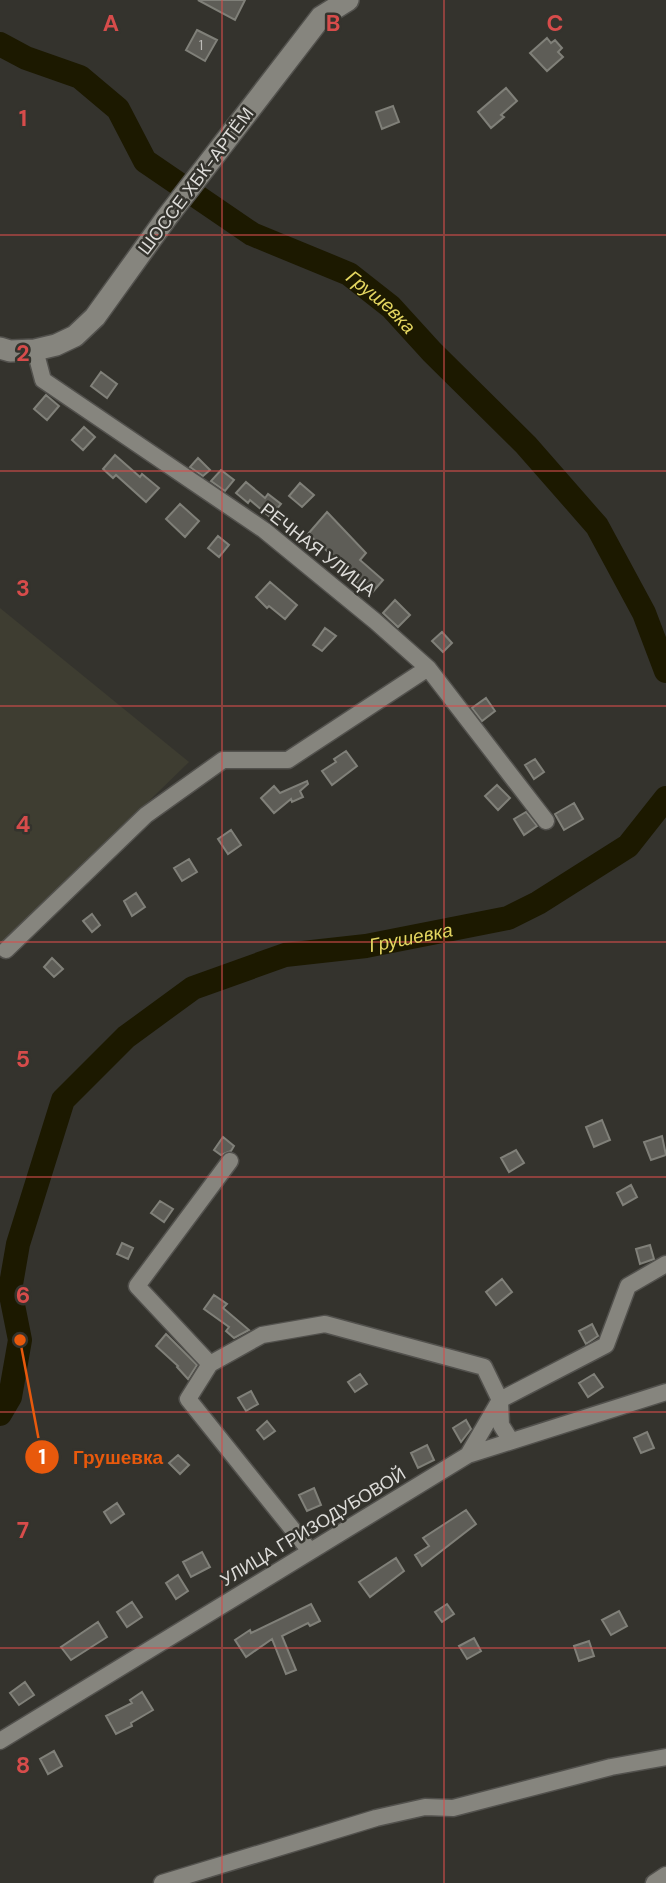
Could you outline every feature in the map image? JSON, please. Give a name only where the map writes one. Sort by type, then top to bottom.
[{"type":"main road","name":"ШОССЕ ХБК-АРТЁМ","points":[[35,350],[56,345],[75,336],[95,317],[208,163],[316,8],[348,0]]},
{"type":"main road","points":[[0,348],[10,351],[35,350]]},
{"type":"street","name":"РЕЧНАЯ УЛИЦА","points":[[35,350],[43,380],[264,530],[428,668],[546,821]]},
{"type":"street","points":[[6,950],[146,815],[223,760],[288,760],[428,668]]},
{"type":"street","points":[[210,1364],[137,1286],[230,1161]]},
{"type":"street","points":[[468,1455],[500,1400],[606,1345],[628,1286],[666,1264]]},
{"type":"street","points":[[310,1551],[188,1399],[210,1364],[262,1335],[325,1324],[484,1367],[500,1400],[501,1425],[511,1441]]},
{"type":"street","name":"УЛИЦА ГРИЗОДУБОВОЙ","points":[[0,1741],[468,1455],[666,1392]]},
{"type":"street","points":[[162,1883],[376,1818],[425,1807],[453,1808],[611,1767],[666,1757]]},
{"type":"street","points":[[654,1883],[666,1875]]},
{"type":"shaded area","points":[[0,608],[189,762],[0,946]]},
{"type":"building","points":[[198,0],[245,0],[235,20]]},
{"type":"building","points":[[197,30],[217,40],[205,61],[186,50]]},
{"type":"building","points":[[547,38],[551,43],[555,40],[562,48],[558,52],[563,57],[547,71],[530,53]]},
{"type":"building","points":[[506,88],[517,101],[491,128],[478,112]]},
{"type":"building","points":[[393,106],[399,122],[382,129],[376,112]]},
{"type":"building","points":[[101,372],[117,384],[107,398],[91,386]]},
{"type":"building","points":[[46,395],[59,406],[47,420],[34,409]]},
{"type":"building","points":[[84,427],[95,437],[83,450],[72,440]]},
{"type":"building","points":[[115,455],[140,477],[142,474],[159,488],[146,502],[116,475],[113,478],[103,469]]},
{"type":"building","points":[[198,458],[210,470],[203,476],[190,467]]},
{"type":"building","points":[[221,470],[234,480],[225,491],[211,481]]},
{"type":"building","points":[[246,482],[265,498],[268,494],[281,504],[270,517],[250,500],[248,503],[236,493]]},
{"type":"building","points":[[300,483],[314,495],[302,507],[289,496]]},
{"type":"building","points":[[180,504],[199,521],[185,537],[166,519]]},
{"type":"building","points":[[327,512],[366,553],[360,560],[383,580],[370,595],[353,581],[356,577],[308,534]]},
{"type":"building","points":[[218,536],[229,545],[219,557],[208,548]]},
{"type":"building","points":[[270,582],[297,605],[285,619],[269,606],[267,608],[256,597]]},
{"type":"building","points":[[395,600],[410,615],[398,627],[383,613]]},
{"type":"building","points":[[325,628],[336,636],[322,651],[313,645]]},
{"type":"building","points":[[442,632],[452,643],[443,652],[432,641]]},
{"type":"building","points":[[486,698],[495,711],[482,721],[472,708]]},
{"type":"building","points":[[346,751],[357,766],[332,785],[322,771]]},
{"type":"building","points":[[535,759],[544,772],[534,779],[525,765]]},
{"type":"building","points":[[307,781],[308,784],[300,791],[303,797],[292,802],[291,799],[274,813],[261,798],[274,786],[280,793]]},
{"type":"building","points":[[497,785],[510,798],[498,810],[485,796]]},
{"type":"building","points":[[574,803],[583,819],[564,830],[555,814]]},
{"type":"building","points":[[526,812],[537,826],[524,835],[514,819]]},
{"type":"building","points":[[231,830],[241,845],[228,854],[218,839]]},
{"type":"building","points":[[189,859],[197,872],[182,881],[174,868]]},
{"type":"building","points":[[136,893],[145,907],[132,916],[124,901]]},
{"type":"building","points":[[92,914],[100,925],[92,932],[83,921]]},
{"type":"building","points":[[52,958],[63,969],[54,977],[44,967]]},
{"type":"building","points":[[602,1120],[610,1140],[594,1147],[586,1127]]},
{"type":"building","points":[[662,1136],[666,1155],[651,1160],[644,1142]]},
{"type":"building","points":[[223,1137],[234,1146],[231,1151],[221,1155],[214,1150]]},
{"type":"building","points":[[516,1150],[524,1163],[509,1172],[501,1158]]},
{"type":"building","points":[[631,1185],[637,1197],[623,1205],[617,1193]]},
{"type":"building","points":[[160,1201],[173,1209],[164,1222],[151,1213]]},
{"type":"building","points":[[122,1243],[133,1248],[128,1259],[117,1254]]},
{"type":"building","points":[[650,1245],[654,1259],[640,1264],[636,1249]]},
{"type":"building","points":[[502,1279],[512,1292],[496,1305],[486,1292]]},
{"type":"building","points":[[214,1295],[227,1304],[223,1308],[249,1330],[234,1338],[226,1331],[229,1327],[204,1309]]},
{"type":"building","points":[[592,1324],[598,1336],[586,1344],[579,1331]]},
{"type":"building","points":[[166,1334],[197,1365],[188,1379],[156,1346]]},
{"type":"building","points":[[360,1374],[367,1384],[355,1392],[348,1382]]},
{"type":"building","points":[[594,1374],[603,1387],[588,1397],[579,1383]]},
{"type":"building","points":[[251,1391],[258,1404],[246,1411],[238,1398]]},
{"type":"building","points":[[466,1420],[471,1429],[461,1442],[453,1428]]},
{"type":"building","points":[[267,1421],[275,1431],[264,1439],[257,1430]]},
{"type":"building","points":[[647,1432],[654,1448],[641,1453],[634,1438]]},
{"type":"building","points":[[427,1445],[434,1460],[418,1468],[411,1453]]},
{"type":"building","points":[[178,1455],[189,1465],[180,1474],[169,1463]]},
{"type":"building","points":[[314,1488],[321,1505],[307,1511],[299,1495]]},
{"type":"building","points":[[117,1503],[124,1514],[111,1523],[104,1512]]},
{"type":"building","points":[[466,1510],[476,1524],[422,1566],[415,1555],[429,1546],[423,1538]]},
{"type":"building","points":[[202,1552],[210,1567],[191,1577],[183,1562]]},
{"type":"building","points":[[396,1558],[404,1571],[370,1597],[359,1582]]},
{"type":"building","points":[[178,1575],[188,1591],[176,1599],[166,1583]]},
{"type":"building","points":[[132,1602],[142,1617],[127,1627],[117,1612]]},
{"type":"building","points":[[311,1604],[320,1621],[310,1626],[308,1623],[282,1636],[296,1670],[286,1674],[272,1639],[246,1657],[235,1640],[250,1630],[251,1633]]},
{"type":"building","points":[[447,1604],[454,1614],[442,1622],[435,1612]]},
{"type":"building","points":[[619,1611],[627,1626],[611,1635],[602,1620]]},
{"type":"building","points":[[98,1622],[107,1637],[71,1660],[61,1647]]},
{"type":"building","points":[[474,1638],[481,1651],[467,1659],[459,1646]]},
{"type":"building","points":[[589,1641],[594,1656],[579,1661],[574,1646]]},
{"type":"building","points":[[25,1682],[34,1695],[19,1705],[10,1693]]},
{"type":"building","points":[[142,1692],[153,1710],[116,1734],[106,1716],[132,1703],[130,1700]]},
{"type":"building","points":[[54,1751],[62,1766],[48,1774],[40,1759]]},
{"type":"waterway","name":"Грушевка","points":[[0,44],[26,58],[80,77],[118,109],[145,161],[252,234],[349,274],[391,307],[432,352],[526,445],[597,526],[644,613],[666,671]]},
{"type":"waterway","name":"Грушевка","points":[[0,1414],[10,1397],[20,1340],[10,1290],[18,1244],[63,1100],[126,1037],[193,988],[285,955],[366,946],[508,918],[538,903],[628,846],[666,798]]},
{"type":"place","name":"Грушевка","points":[[20,1340]]}]
